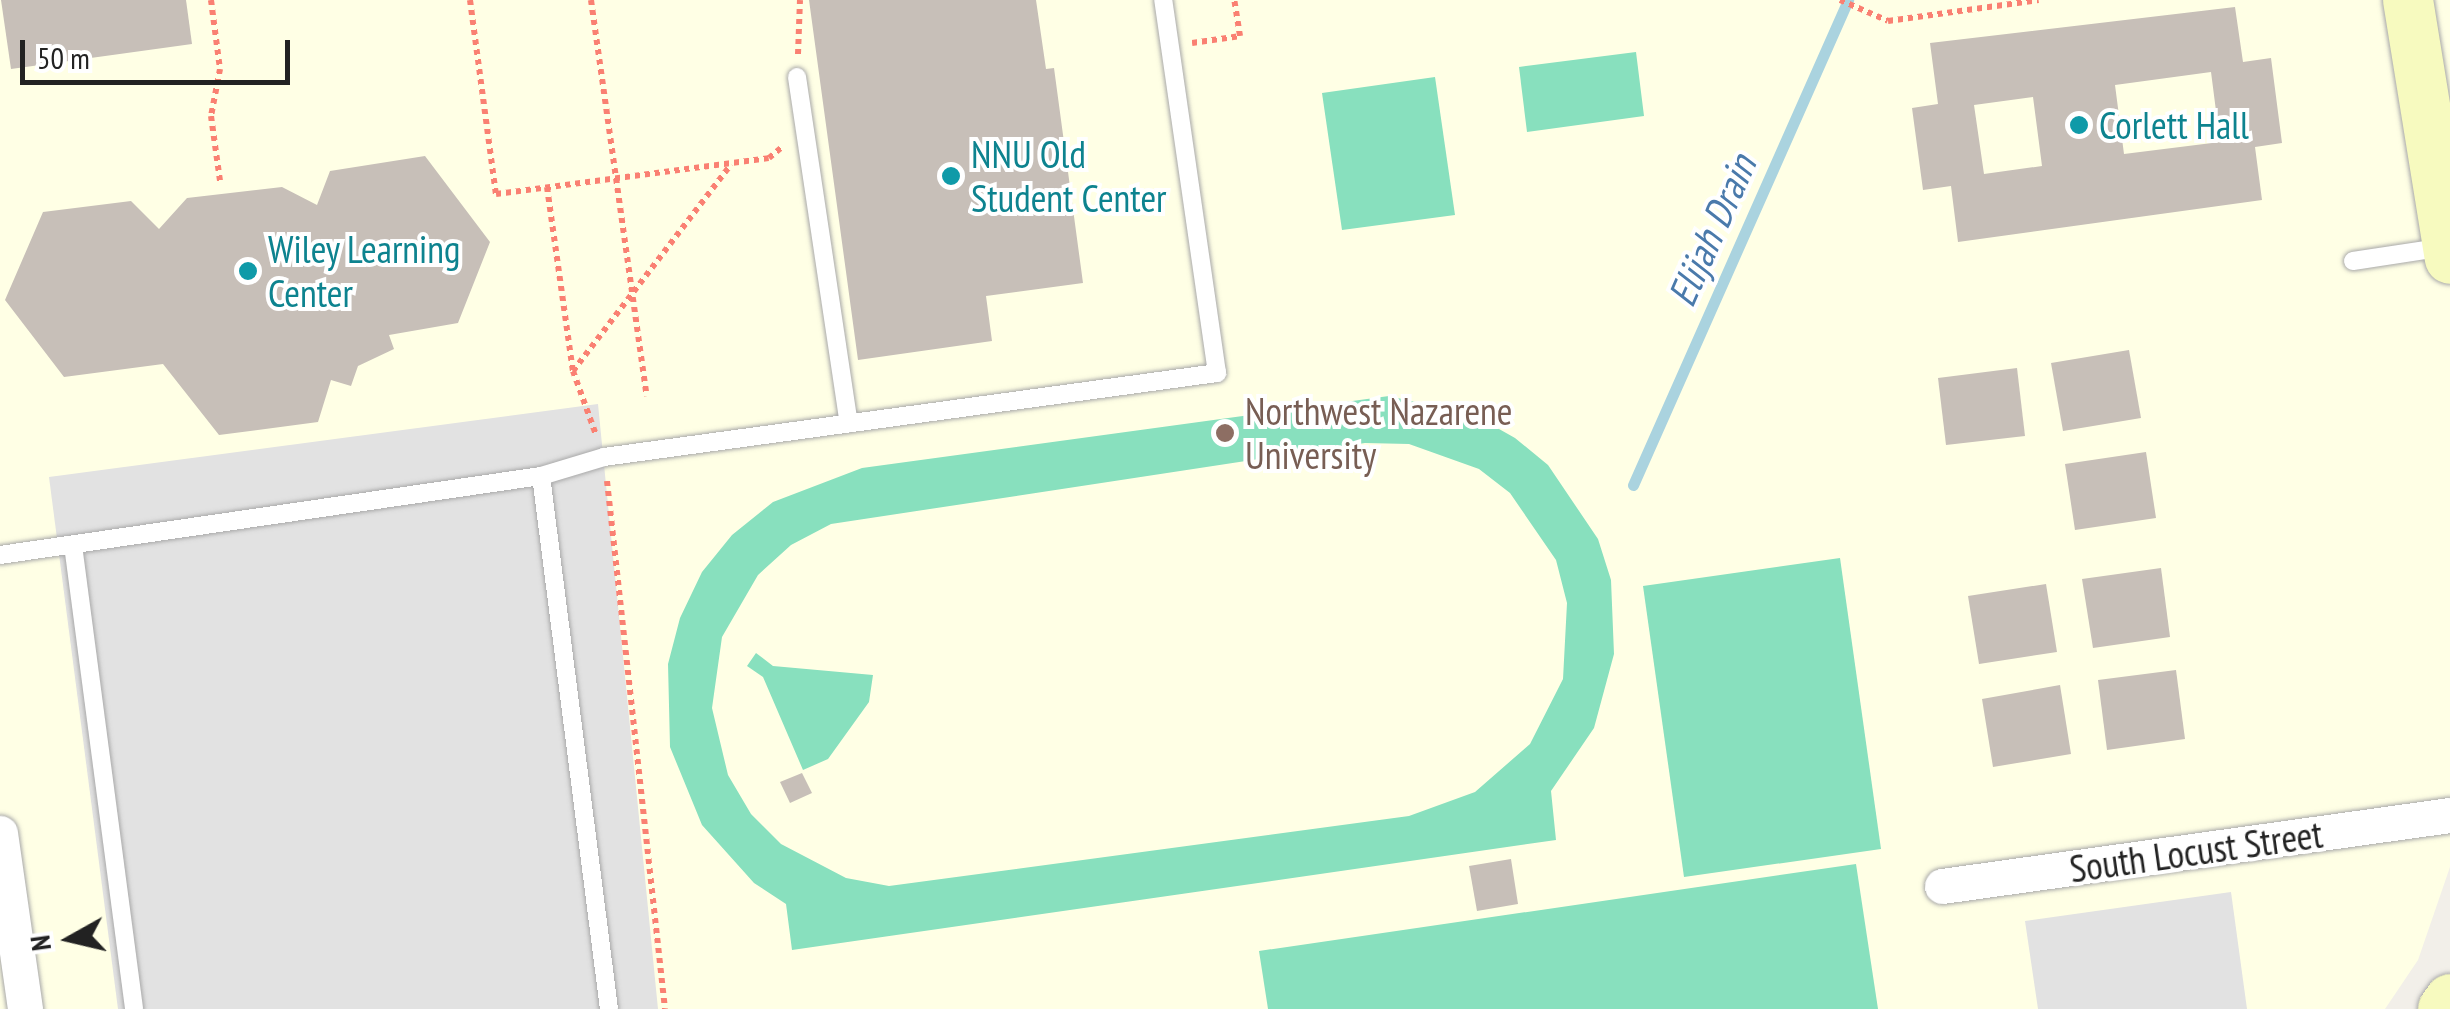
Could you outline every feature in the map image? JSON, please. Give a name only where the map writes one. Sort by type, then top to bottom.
[{"type":"main road","points":[[2408,0],[2450,251]]},
{"type":"main road","points":[[2443,1009],[2450,1000]]},
{"type":"street","name":"South Locust Street","points":[[1942,886],[2450,815]]},
{"type":"street","points":[[0,834],[25,1009]]},
{"type":"lane","points":[[0,554],[541,476],[604,457],[1217,373],[1163,0]]},
{"type":"lane","points":[[797,77],[849,423]]},
{"type":"lane","points":[[2353,261],[2450,251]]},
{"type":"lane","points":[[541,476],[609,1009]]},
{"type":"lane","points":[[73,544],[134,1009]]},
{"type":"path","points":[[211,0],[220,68],[211,116],[220,181]]},
{"type":"path","points":[[470,0],[496,194],[769,158],[805,128]]},
{"type":"path","points":[[591,0],[647,396]]},
{"type":"path","points":[[797,77],[800,0]]},
{"type":"path","points":[[1170,47],[1240,36],[1234,0]]},
{"type":"path","points":[[1840,0],[1888,21],[2039,0]]},
{"type":"path","points":[[573,371],[732,163]]},
{"type":"path","points":[[548,187],[573,371],[604,457],[666,1009]]},
{"type":"shaded area","name":"Northwest Nazarene University","points":[[0,0],[2450,0],[2450,867],[2418,960],[2385,1009],[0,1009]]},
{"type":"shaded area","points":[[598,404],[658,1009],[118,1009],[49,477]]},
{"type":"shaded area","points":[[2231,892],[2247,1009],[2038,1009],[2025,921]]},
{"type":"green space","points":[[1636,52],[1644,116],[1527,132],[1519,67]]},
{"type":"green space","points":[[1435,77],[1455,215],[1342,230],[1322,93]]},
{"type":"green space","points":[[1389,396],[1476,416],[1515,438],[1548,465],[1598,539],[1611,580],[1614,654],[1594,728],[1551,791],[1556,840],[792,950],[786,904],[754,883],[702,825],[670,747],[668,664],[680,618],[702,572],[732,535],[773,502],[862,468]],"holes":[[[1365,443],[1409,444],[1479,469],[1510,493],[1556,560],[1567,603],[1563,679],[1530,744],[1475,792],[1409,816],[889,886],[846,878],[781,844],[751,814],[728,775],[712,708],[722,637],[758,575],[791,545],[831,524]]]},
{"type":"green space","points":[[1840,558],[1881,849],[1684,877],[1643,586]]},
{"type":"green space","points":[[756,653],[773,666],[873,675],[869,702],[828,759],[803,770],[763,677],[747,666]]},
{"type":"green space","points":[[1856,864],[1878,1009],[1268,1009],[1259,951]]},
{"type":"building","points":[[1,0],[186,0],[192,44],[11,69]]},
{"type":"building","name":"NNU Old Student Center","points":[[809,0],[1036,0],[1046,69],[1054,68],[1083,283],[986,296],[992,341],[858,360]]},
{"type":"building","name":"Corlett Hall","points":[[2235,7],[2243,62],[2271,58],[2282,143],[2255,147],[2262,200],[1958,242],[1951,186],[1923,190],[1912,108],[1938,104],[1930,43]],"holes":[[[2211,72],[2220,142],[2124,154],[2115,85]],[[2033,97],[2042,166],[1984,174],[1974,105]]]},
{"type":"building","name":"Wiley Learning Center","points":[[425,156],[490,242],[458,323],[389,335],[394,349],[358,366],[351,386],[331,380],[318,422],[219,435],[163,364],[64,377],[5,300],[43,212],[131,201],[159,229],[187,198],[282,187],[317,205],[330,171]]},
{"type":"building","points":[[2129,350],[2141,418],[2063,431],[2051,363]]},
{"type":"building","points":[[2017,368],[2025,436],[1946,445],[1938,378]]},
{"type":"building","points":[[2146,452],[2156,518],[2075,530],[2065,464]]},
{"type":"building","points":[[2161,568],[2170,637],[2093,648],[2082,579]]},
{"type":"building","points":[[2046,584],[2057,652],[1979,664],[1968,596]]},
{"type":"building","points":[[2176,670],[2185,739],[2107,750],[2098,680]]},
{"type":"building","points":[[2060,685],[2071,754],[1993,767],[1982,699]]},
{"type":"building","points":[[802,773],[812,793],[790,803],[780,782]]},
{"type":"building","points":[[1511,859],[1518,904],[1477,911],[1469,866]]},
{"type":"waterway","name":"Elijah Drain","points":[[1633,485],[1848,0]]},
{"type":"place","name":"Corlett Hall","points":[[2079,125]]},
{"type":"place","name":"NNU Old Student Center","points":[[951,176]]},
{"type":"place","name":"Wiley Learning Center","points":[[248,271]]},
{"type":"place","name":"Northwest Nazarene University","points":[[1225,433]]}]
